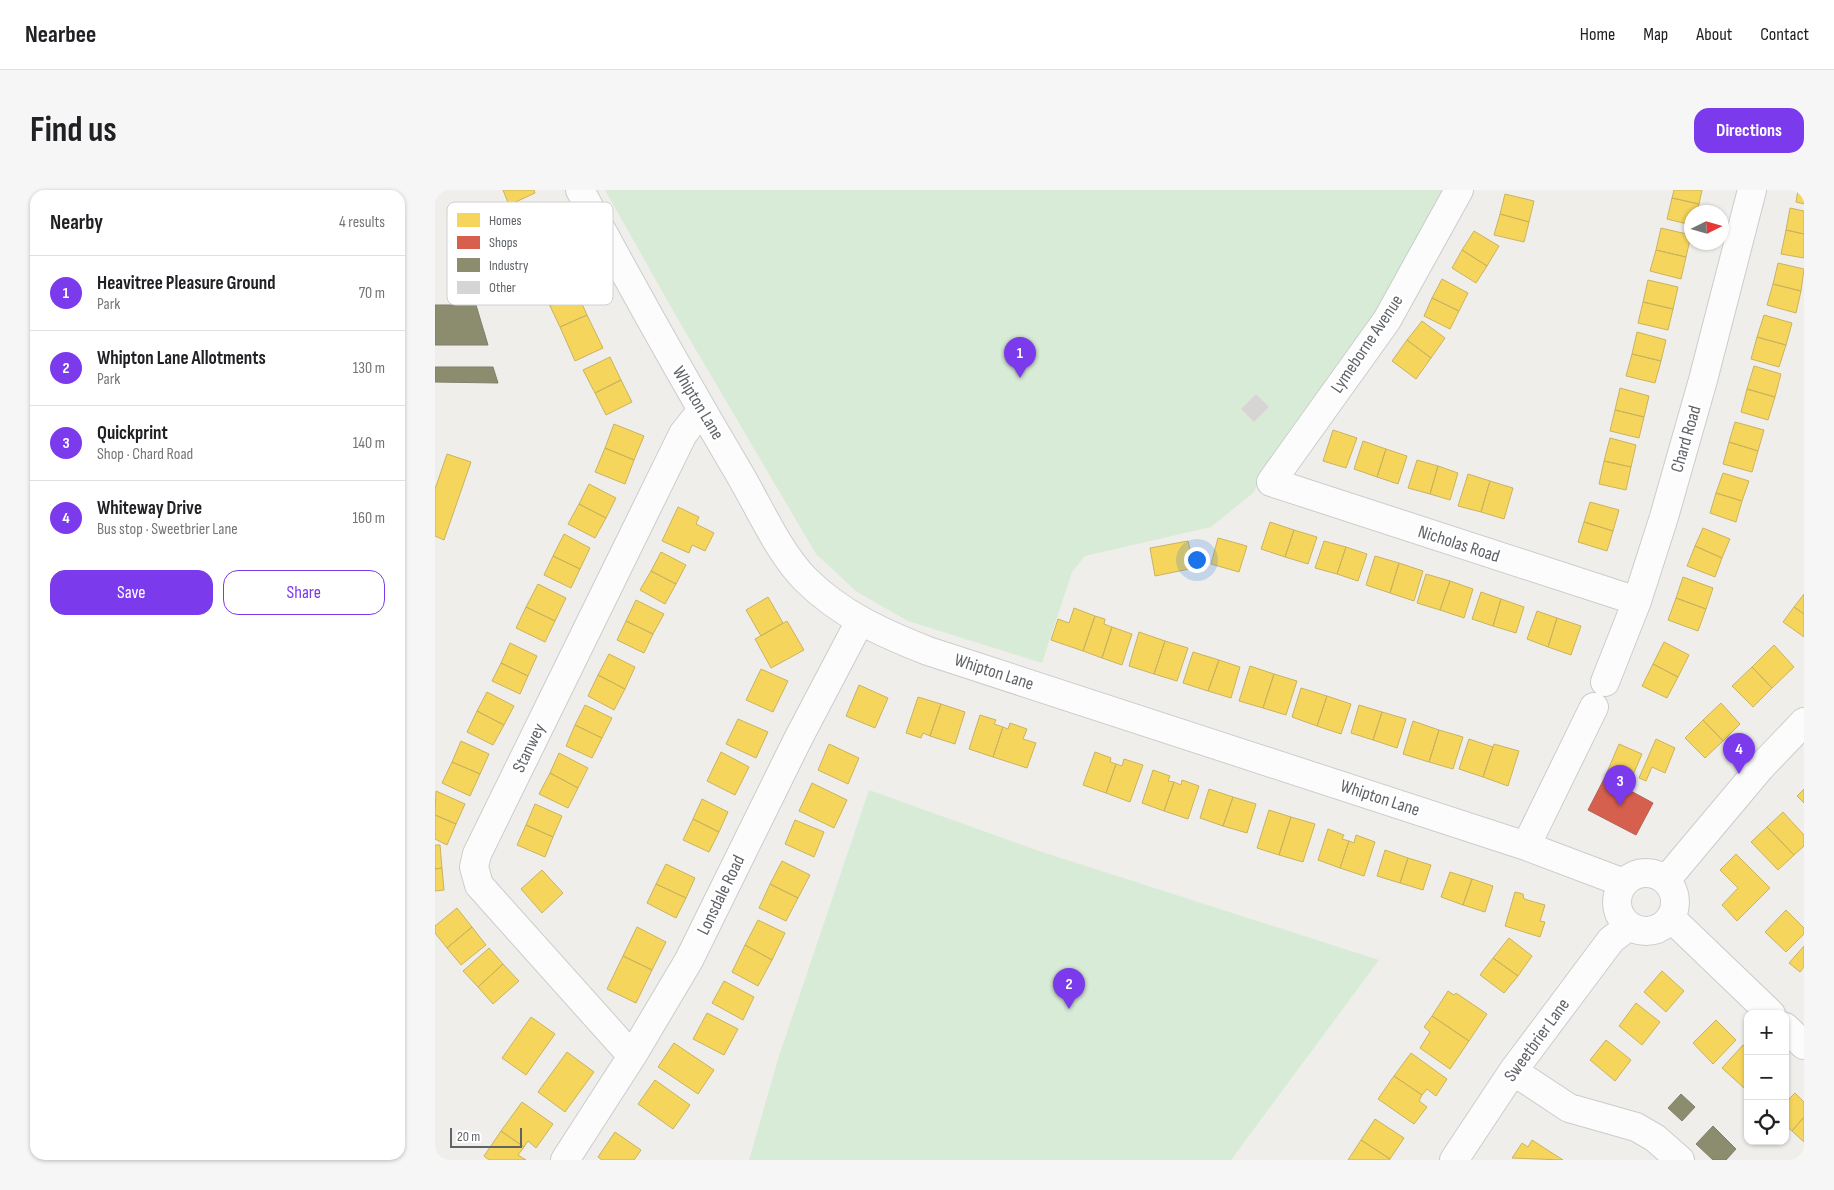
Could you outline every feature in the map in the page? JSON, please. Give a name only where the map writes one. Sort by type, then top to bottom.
[{"type":"street","name":"Whipton Lane","points":[[579,190],[586,202]]},
{"type":"street","name":"Lymeborne Avenue","points":[[1281,486],[1271,482],[1387,320],[1459,190]]},
{"type":"street","name":"Chard Road","points":[[1605,682],[1637,601],[1700,389],[1752,190]]},
{"type":"street","name":"Whipton Lane","points":[[613,252],[664,346],[778,541],[803,577],[835,605],[860,621],[927,651],[1526,846],[1623,883]]},
{"type":"street","name":"Stanwey","points":[[632,1056],[479,884],[474,867],[477,854],[683,434],[702,410]]},
{"type":"street","name":"Nicholas Road","points":[[1281,486],[1637,601]]},
{"type":"street","name":"Lonsdale Road","points":[[565,1160],[632,1056],[689,960],[798,739],[860,621]]},
{"type":"street","points":[[1526,846],[1594,707]]},
{"type":"street","points":[[1666,880],[1760,768],[1804,722]]},
{"type":"street","points":[[1639,873],[1649,873],[1666,880],[1675,898],[1671,918],[1665,925],[1647,932],[1629,926],[1622,919],[1617,901],[1623,883],[1639,873]]},
{"type":"street","points":[[1671,918],[1767,1010]]},
{"type":"street","name":"Sweetbrier Lane","points":[[1454,1160],[1513,1071],[1611,940],[1629,926]]},
{"type":"street","points":[[1789,1031],[1804,1045]]},
{"type":"street","points":[[1513,1071],[1569,1108],[1636,1127],[1655,1138],[1680,1160]]},
{"type":"green space","points":[[605,190],[1448,190],[1365,328],[1291,428],[1253,493],[1211,527],[1085,556],[1072,572],[1042,663],[908,621],[857,592],[816,554],[679,321]]},
{"type":"green space","points":[[869,790],[1039,851],[1379,960],[1231,1160],[749,1160],[778,1059]]},
{"type":"building: Homes","points":[[503,190],[534,190],[535,193],[516,202],[508,202]]},
{"type":"building: Homes","points":[[1674,190],[1702,190],[1699,204],[1672,198]]},
{"type":"building: Homes","points":[[1798,190],[1804,190],[1804,204],[1796,202]]},
{"type":"building: Homes","points":[[1505,194],[1534,201],[1529,222],[1500,214]]},
{"type":"building: Homes","points":[[1672,198],[1699,204],[1684,205],[1684,223],[1667,219]]},
{"type":"building: Homes","points":[[1790,208],[1804,211],[1804,234],[1786,230]]},
{"type":"building: Homes","points":[[1500,214],[1529,222],[1524,242],[1494,235]]},
{"type":"building: Homes","points":[[1661,228],[1684,233],[1684,250],[1688,250],[1686,257],[1656,250]]},
{"type":"building: Homes","points":[[1786,230],[1804,234],[1804,258],[1781,254]]},
{"type":"building: Homes","points":[[1474,231],[1499,246],[1487,266],[1462,250]]},
{"type":"building: Homes","points":[[1462,250],[1487,266],[1476,283],[1452,268]]},
{"type":"building: Homes","points":[[1656,250],[1686,257],[1681,279],[1650,271]]},
{"type":"building: Homes","points":[[1778,263],[1804,269],[1801,291],[1773,284]]},
{"type":"building: Homes","points":[[1442,279],[1468,293],[1459,311],[1432,298]]},
{"type":"building: Homes","points":[[1648,280],[1678,287],[1673,309],[1643,302]]},
{"type":"building: Homes","points":[[1773,284],[1801,291],[1796,313],[1767,305]]},
{"type":"building: Homes","points":[[1432,298],[1459,311],[1450,329],[1424,316]]},
{"type":"building: Homes","points":[[1643,302],[1673,309],[1668,330],[1638,323]]},
{"type":"building: Homes","points":[[582,305],[587,315],[560,327],[550,306]]},
{"type":"building: Homes","points":[[587,315],[603,348],[575,361],[560,327]]},
{"type":"building: Homes","points":[[1764,315],[1792,323],[1786,345],[1757,337]]},
{"type":"building: Homes","points":[[1422,321],[1445,338],[1431,358],[1407,340]]},
{"type":"building: Homes","points":[[1637,332],[1666,340],[1661,361],[1632,354]]},
{"type":"building: Homes","points":[[1757,337],[1786,345],[1779,367],[1751,359]]},
{"type":"building: Homes","points":[[1407,340],[1431,358],[1416,379],[1392,361]]},
{"type":"building: Homes","points":[[1632,354],[1661,361],[1655,383],[1626,376]]},
{"type":"building: Homes","points":[[610,357],[621,380],[595,393],[583,370]]},
{"type":"building: Homes","points":[[1754,366],[1781,374],[1775,397],[1747,389]]},
{"type":"building: Homes","points":[[621,380],[632,402],[606,415],[595,393]]},
{"type":"building: Homes","points":[[1620,388],[1649,396],[1644,417],[1615,410]]},
{"type":"building: Homes","points":[[1747,389],[1775,397],[1768,420],[1741,412]]},
{"type":"building: Homes","points":[[1615,410],[1644,417],[1639,438],[1610,431]]},
{"type":"building: Homes","points":[[1735,422],[1764,430],[1758,451],[1729,442]]},
{"type":"building: Homes","points":[[614,424],[644,436],[634,460],[605,448]]},
{"type":"building: Homes","points":[[1333,430],[1357,438],[1346,468],[1323,461]]},
{"type":"building: Homes","points":[[1610,438],[1636,445],[1631,467],[1604,461]]},
{"type":"building: Homes","points":[[1363,441],[1386,449],[1377,477],[1354,469]]},
{"type":"building: Homes","points":[[1729,442],[1758,451],[1752,472],[1723,464]]},
{"type":"building: Homes","points":[[605,448],[634,460],[625,484],[595,472]]},
{"type":"building: Homes","points":[[1386,449],[1407,456],[1398,484],[1377,477]]},
{"type":"building: Homes","points":[[447,454],[471,462],[444,540],[435,536],[435,489]]},
{"type":"building: Homes","points":[[1417,460],[1438,466],[1430,494],[1408,488]]},
{"type":"building: Homes","points":[[1604,461],[1631,467],[1626,490],[1599,484]]},
{"type":"building: Homes","points":[[1438,466],[1458,473],[1450,500],[1430,494]]},
{"type":"building: Homes","points":[[1723,473],[1749,481],[1742,501],[1716,493]]},
{"type":"building: Homes","points":[[1468,474],[1490,481],[1481,512],[1458,506]]},
{"type":"building: Homes","points":[[1490,481],[1513,488],[1504,519],[1481,512]]},
{"type":"building: Homes","points":[[589,484],[616,498],[606,518],[579,504]]},
{"type":"building: Homes","points":[[1716,493],[1742,501],[1736,522],[1710,513]]},
{"type":"building: Homes","points":[[1590,502],[1619,510],[1613,531],[1584,522]]},
{"type":"building: Homes","points":[[579,504],[606,518],[595,538],[568,524]]},
{"type":"building: Homes","points":[[678,507],[699,517],[696,524],[714,533],[705,551],[692,545],[689,553],[662,541]]},
{"type":"building: Homes","points":[[1270,522],[1294,530],[1285,557],[1261,549]]},
{"type":"building: Homes","points":[[1584,522],[1613,531],[1607,551],[1578,542]]},
{"type":"building: Homes","points":[[1703,528],[1730,539],[1722,558],[1695,546]]},
{"type":"building: Homes","points":[[1294,530],[1317,537],[1308,564],[1285,557]]},
{"type":"building: Homes","points":[[564,534],[590,548],[580,569],[553,556]]},
{"type":"building: Homes","points":[[1218,538],[1247,546],[1239,572],[1211,564]]},
{"type":"building: Homes","points":[[1188,541],[1194,568],[1155,576],[1150,548]]},
{"type":"building: Homes","points":[[1324,541],[1346,547],[1337,574],[1315,568]]},
{"type":"building: Homes","points":[[1695,546],[1722,558],[1715,577],[1687,566]]},
{"type":"building: Homes","points":[[1346,547],[1367,554],[1358,581],[1337,574]]},
{"type":"building: Homes","points":[[661,552],[686,565],[676,584],[651,571]]},
{"type":"building: Homes","points":[[553,556],[580,569],[571,588],[544,575]]},
{"type":"building: Homes","points":[[1375,556],[1399,563],[1390,593],[1366,585]]},
{"type":"building: Homes","points":[[1399,563],[1423,571],[1414,601],[1390,593]]},
{"type":"building: Homes","points":[[651,571],[676,584],[665,604],[640,590]]},
{"type":"building: Homes","points":[[1426,574],[1450,581],[1440,610],[1417,603]]},
{"type":"building: Homes","points":[[1683,577],[1713,588],[1706,609],[1676,598]]},
{"type":"building: Homes","points":[[1450,581],[1473,589],[1464,618],[1440,610]]},
{"type":"building: Homes","points":[[538,584],[566,598],[555,621],[526,607]]},
{"type":"building: Homes","points":[[1481,592],[1501,599],[1493,626],[1472,619]]},
{"type":"building: Homes","points":[[1804,594],[1804,614],[1794,607]]},
{"type":"building: Homes","points":[[768,597],[783,623],[761,636],[746,610]]},
{"type":"building: Homes","points":[[1676,598],[1706,609],[1698,631],[1668,620]]},
{"type":"building: Homes","points":[[1501,599],[1524,607],[1516,633],[1493,626]]},
{"type":"building: Homes","points":[[636,600],[664,614],[653,634],[626,621]]},
{"type":"building: Homes","points":[[526,607],[555,621],[545,642],[516,628]]},
{"type":"building: Homes","points":[[1794,607],[1804,614],[1804,637],[1783,622]]},
{"type":"building: Homes","points":[[1074,608],[1095,616],[1083,651],[1051,640],[1058,619],[1069,623]]},
{"type":"building: Homes","points":[[1537,611],[1557,618],[1548,647],[1527,639]]},
{"type":"building: Homes","points":[[1095,616],[1105,619],[1104,624],[1112,627],[1102,658],[1083,651]]},
{"type":"building: Homes","points":[[1557,618],[1581,626],[1571,655],[1548,647]]},
{"type":"building: Homes","points":[[626,621],[653,634],[644,653],[617,640]]},
{"type":"building: Homes","points":[[787,621],[804,650],[771,668],[755,639]]},
{"type":"building: Homes","points":[[1112,627],[1132,634],[1122,665],[1102,658]]},
{"type":"building: Homes","points":[[1139,632],[1165,641],[1154,674],[1129,666]]},
{"type":"building: Homes","points":[[1165,641],[1188,648],[1177,681],[1154,674]]},
{"type":"building: Homes","points":[[1664,642],[1689,655],[1678,677],[1653,664]]},
{"type":"building: Homes","points":[[510,643],[537,656],[528,676],[501,663]]},
{"type":"building: Homes","points":[[1774,645],[1794,667],[1772,688],[1752,667]]},
{"type":"building: Homes","points":[[1193,652],[1219,660],[1208,691],[1183,683]]},
{"type":"building: Homes","points":[[609,654],[635,667],[625,689],[598,675]]},
{"type":"building: Homes","points":[[1219,660],[1240,667],[1231,698],[1208,691]]},
{"type":"building: Homes","points":[[501,663],[528,676],[520,694],[492,681]]},
{"type":"building: Homes","points":[[1653,664],[1678,677],[1667,698],[1642,686]]},
{"type":"building: Homes","points":[[1250,666],[1274,674],[1263,708],[1239,701]]},
{"type":"building: Homes","points":[[1752,667],[1772,688],[1753,707],[1732,686]]},
{"type":"building: Homes","points":[[761,669],[788,681],[773,712],[746,700]]},
{"type":"building: Homes","points":[[1274,674],[1297,681],[1286,715],[1263,708]]},
{"type":"building: Homes","points":[[598,675],[625,689],[614,710],[588,696]]},
{"type":"building: Homes","points":[[859,685],[888,698],[875,728],[846,716]]},
{"type":"building: Homes","points":[[1301,688],[1327,696],[1317,726],[1292,717]]},
{"type":"building: Homes","points":[[487,692],[514,706],[504,725],[477,711]]},
{"type":"building: Homes","points":[[1327,696],[1351,704],[1341,734],[1317,726]]},
{"type":"building: Homes","points":[[918,697],[941,704],[930,736],[923,733],[921,738],[906,733]]},
{"type":"building: Homes","points":[[1721,703],[1740,724],[1723,741],[1703,720]]},
{"type":"building: Homes","points":[[941,704],[965,712],[955,744],[930,736]]},
{"type":"building: Homes","points":[[585,705],[612,718],[602,738],[575,725]]},
{"type":"building: Homes","points":[[1359,705],[1382,712],[1373,740],[1351,733]]},
{"type":"building: Homes","points":[[477,711],[504,725],[493,745],[467,732]]},
{"type":"building: Homes","points":[[1382,712],[1406,719],[1397,748],[1373,740]]},
{"type":"building: Homes","points":[[980,715],[996,720],[994,724],[1003,727],[993,757],[969,749]]},
{"type":"building: Homes","points":[[738,719],[768,732],[756,758],[726,744]]},
{"type":"building: Homes","points":[[1703,720],[1723,741],[1705,758],[1685,738]]},
{"type":"building: Homes","points":[[1413,721],[1439,730],[1429,762],[1403,754]]},
{"type":"building: Homes","points":[[1010,723],[1027,729],[1023,739],[1036,743],[1027,768],[993,757],[1003,727],[1008,729]]},
{"type":"building: Homes","points":[[575,725],[602,738],[592,758],[566,746]]},
{"type":"building: Homes","points":[[1439,730],[1463,737],[1453,769],[1429,762]]},
{"type":"building: Homes","points":[[1469,739],[1493,747],[1483,777],[1459,769]]},
{"type":"building: Homes","points":[[1656,739],[1675,748],[1665,773],[1652,767],[1646,781],[1639,778]]},
{"type":"building: Homes","points":[[461,741],[489,754],[480,774],[452,762]]},
{"type":"building: Homes","points":[[829,744],[859,758],[848,784],[818,770]]},
{"type":"building: Homes","points":[[1494,744],[1519,751],[1508,786],[1483,777]]},
{"type":"building: Homes","points":[[1619,744],[1642,754],[1627,789],[1605,777]]},
{"type":"building: Homes","points":[[721,752],[749,767],[735,795],[707,781]]},
{"type":"building: Homes","points":[[1095,752],[1111,758],[1110,762],[1116,764],[1106,793],[1083,785]]},
{"type":"building: Homes","points":[[559,753],[588,768],[578,788],[550,773]]},
{"type":"building: Homes","points":[[1124,759],[1143,765],[1130,802],[1106,793],[1116,764],[1122,766]]},
{"type":"building: Homes","points":[[452,762],[480,774],[470,796],[442,783]]},
{"type":"building: Homes","points":[[1153,770],[1170,776],[1168,781],[1174,782],[1164,811],[1142,803]]},
{"type":"building: Homes","points":[[550,773],[578,788],[568,808],[539,794]]},
{"type":"building: Homes","points":[[1182,780],[1199,786],[1188,819],[1164,811],[1174,782],[1181,785]]},
{"type":"building: Homes","points":[[812,783],[847,800],[834,828],[799,811]]},
{"type":"building: Homes","points":[[1209,789],[1233,797],[1223,826],[1200,818]]},
{"type":"building: Homes","points":[[1804,789],[1804,803],[1797,796]]},
{"type":"building: Homes","points":[[436,791],[465,804],[456,824],[435,815]]},
{"type":"building: Homes","points":[[1233,797],[1256,804],[1247,833],[1223,826]]},
{"type":"building: Homes","points":[[702,799],[728,812],[719,832],[693,819]]},
{"type":"building: Homes","points":[[535,804],[562,816],[553,837],[526,825]]},
{"type":"building: Homes","points":[[1269,810],[1291,817],[1279,855],[1257,848]]},
{"type":"building: Homes","points":[[1783,812],[1804,835],[1804,846],[1794,855],[1767,827]]},
{"type":"building: Homes","points":[[435,815],[456,824],[447,845],[435,839]]},
{"type":"building: Homes","points":[[1291,817],[1315,824],[1303,862],[1279,855]]},
{"type":"building: Homes","points":[[693,819],[719,832],[709,852],[683,840]]},
{"type":"building: Homes","points":[[795,820],[824,832],[814,857],[785,844]]},
{"type":"building: Homes","points":[[526,825],[553,837],[545,857],[517,845]]},
{"type":"building: Homes","points":[[1767,827],[1794,855],[1778,870],[1751,842]]},
{"type":"building: Homes","points":[[1328,829],[1344,835],[1342,839],[1349,841],[1340,868],[1318,860]]},
{"type":"building: Homes","points":[[1356,835],[1375,842],[1364,876],[1340,868],[1349,841],[1354,843]]},
{"type":"building: Homes","points":[[435,845],[440,845],[442,868],[435,869]]},
{"type":"building: Homes","points":[[1385,850],[1408,858],[1400,883],[1377,876]]},
{"type":"building: Homes","points":[[1736,854],[1770,888],[1737,921],[1722,905],[1738,888],[1720,870]]},
{"type":"building: Homes","points":[[1408,858],[1431,865],[1423,890],[1400,883]]},
{"type":"building: Homes","points":[[782,861],[810,875],[798,898],[770,884]]},
{"type":"building: Homes","points":[[666,864],[695,878],[686,898],[656,884]]},
{"type":"building: Homes","points":[[442,868],[444,890],[435,891],[435,869]]},
{"type":"building: Homes","points":[[542,870],[563,893],[542,913],[521,889]]},
{"type":"building: Homes","points":[[1450,872],[1472,879],[1463,905],[1441,897]]},
{"type":"building: Homes","points":[[1472,879],[1493,886],[1485,912],[1463,905]]},
{"type":"building: Homes","points":[[656,884],[686,898],[676,918],[647,903]]},
{"type":"building: Homes","points":[[770,884],[798,898],[786,921],[759,908]]},
{"type":"building: Homes","points":[[1515,892],[1523,894],[1524,899],[1545,905],[1540,921],[1545,922],[1540,937],[1505,926]]},
{"type":"building: Homes","points":[[457,908],[472,927],[447,948],[435,933],[435,926]]},
{"type":"building: Homes","points":[[1786,910],[1804,928],[1804,934],[1786,952],[1765,932]]},
{"type":"building: Homes","points":[[758,920],[785,933],[772,960],[745,945]]},
{"type":"building: Homes","points":[[472,927],[486,945],[461,965],[447,948]]},
{"type":"building: Homes","points":[[637,927],[666,942],[652,970],[623,956]]},
{"type":"building: Homes","points":[[1509,938],[1532,956],[1518,976],[1493,958]]},
{"type":"building: Homes","points":[[745,945],[772,960],[758,986],[732,972]]},
{"type":"building: Homes","points":[[1804,946],[1804,967],[1800,972],[1789,963]]},
{"type":"building: Homes","points":[[489,948],[503,964],[478,987],[463,971]]},
{"type":"building: Homes","points":[[623,956],[652,970],[636,1003],[607,989]]},
{"type":"building: Homes","points":[[1493,958],[1518,976],[1504,993],[1480,975]]},
{"type":"building: Homes","points":[[503,964],[519,981],[493,1004],[478,987]]},
{"type":"building: Homes","points":[[1662,971],[1684,991],[1666,1012],[1644,992]]},
{"type":"building: Homes","points":[[724,981],[754,997],[743,1020],[712,1003]]},
{"type":"building: Homes","points":[[1448,991],[1454,995],[1456,993],[1487,1014],[1469,1041],[1432,1016]]},
{"type":"building: Homes","points":[[1636,1003],[1660,1022],[1642,1045],[1619,1026]]},
{"type":"building: Homes","points":[[707,1013],[738,1029],[724,1055],[693,1039]]},
{"type":"building: Homes","points":[[1432,1016],[1469,1041],[1450,1069],[1420,1048],[1430,1032],[1424,1027]]},
{"type":"building: Homes","points":[[531,1017],[555,1034],[526,1075],[502,1058]]},
{"type":"building: Homes","points":[[1716,1020],[1736,1040],[1713,1064],[1693,1043]]},
{"type":"building: Homes","points":[[1606,1040],[1631,1060],[1615,1081],[1590,1060]]},
{"type":"building: Homes","points":[[674,1043],[714,1070],[698,1094],[658,1067]]},
{"type":"building: Homes","points":[[1743,1045],[1744,1088],[1722,1068]]},
{"type":"building: Homes","points":[[567,1052],[594,1072],[565,1112],[538,1092]]},
{"type":"building: Homes","points":[[1411,1053],[1447,1079],[1436,1096],[1427,1089],[1422,1095],[1394,1076]]},
{"type":"building: Homes","points":[[1394,1076],[1422,1095],[1419,1101],[1427,1107],[1414,1124],[1378,1099]]},
{"type":"building: Homes","points":[[655,1080],[690,1105],[673,1129],[638,1104]]},
{"type":"building: Homes","points":[[1795,1093],[1804,1102],[1804,1117],[1792,1131],[1789,1128],[1789,1099]]},
{"type":"building: Homes","points":[[522,1102],[553,1124],[536,1148],[528,1141],[524,1147],[501,1131]]},
{"type":"building: Homes","points":[[1804,1117],[1804,1142],[1792,1131]]},
{"type":"building: Homes","points":[[1375,1119],[1404,1138],[1390,1159],[1361,1140]]},
{"type":"building: Homes","points":[[501,1131],[524,1147],[518,1155],[526,1160],[489,1160],[484,1156]]},
{"type":"building: Homes","points":[[615,1132],[641,1150],[634,1160],[602,1160],[598,1157]]},
{"type":"building: Homes","points":[[1361,1140],[1390,1159],[1348,1160]]},
{"type":"building: Homes","points":[[1532,1140],[1563,1160],[1512,1158],[1522,1143],[1528,1147]]},
{"type":"building: Shops","points":[[1605,777],[1653,803],[1636,835],[1588,810]]},
{"type":"building: Industry","points":[[435,305],[476,305],[488,345],[435,345]]},
{"type":"building: Industry","points":[[435,367],[493,367],[498,383],[435,382]]},
{"type":"building: Industry","points":[[1681,1094],[1695,1107],[1682,1121],[1668,1108]]},
{"type":"building: Industry","points":[[1713,1126],[1736,1149],[1726,1160],[1713,1160],[1696,1144]]},
{"type":"building: Other","points":[[1256,394],[1269,407],[1254,422],[1241,409]]},
{"type":"place","name":"Heavitree Pleasure Ground","points":[[1020,378]]},
{"type":"place","name":"Whiteway Drive","points":[[1739,774]]},
{"type":"place","name":"Quickprint","points":[[1620,806]]},
{"type":"place","name":"Whipton Lane Allotments","points":[[1069,1009]]}]
